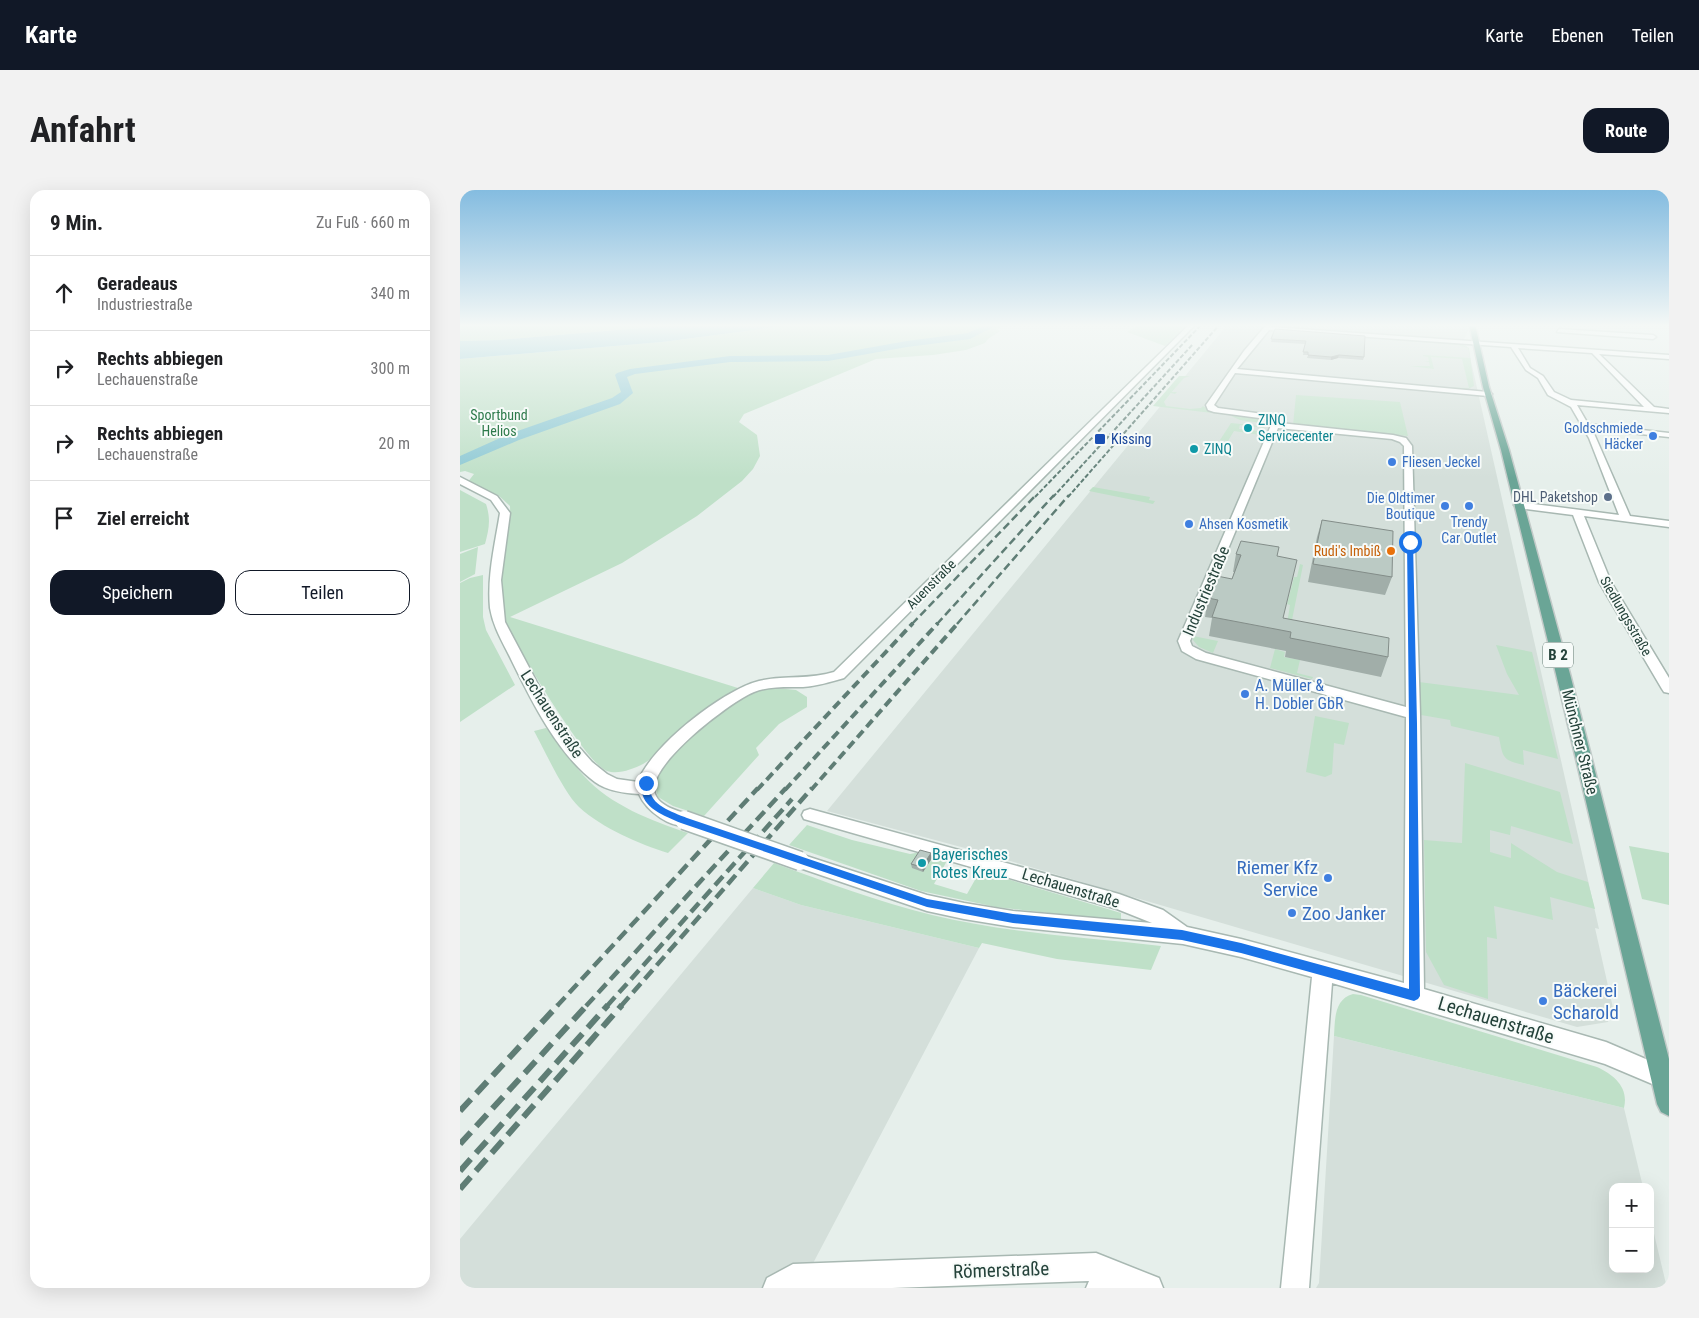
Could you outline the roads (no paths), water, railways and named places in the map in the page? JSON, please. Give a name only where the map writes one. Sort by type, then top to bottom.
[{"type":"main road","name":"Münchner Straße","points":[[1484,375],[1563,674],[1665,1078],[1669,1104]]},
{"type":"street","name":"Auenstraße","points":[[645,789],[650,774],[660,759],[720,705],[733,696],[749,688],[767,684],[823,682],[839,675],[1141,375]]},
{"type":"street","points":[[1230,375],[1210,405],[1211,408],[1271,418],[1275,421],[1274,426],[1393,437],[1403,440],[1408,446],[1413,714],[1414,996]]},
{"type":"street","points":[[1280,375],[1488,394]]},
{"type":"street","points":[[1538,375],[1551,393],[1574,406],[1587,426],[1626,518]]},
{"type":"street","points":[[1617,375],[1652,410]]},
{"type":"street","points":[[1569,402],[1669,411]]},
{"type":"street","name":"Industriestraße","points":[[1274,426],[1184,641],[1187,648],[1210,658],[1413,714]]},
{"type":"street","points":[[1587,426],[1668,436]]},
{"type":"street","name":"Lechauenstraße","points":[[460,480],[494,498],[504,513],[496,560],[495,603],[499,622],[553,721],[580,760],[602,779],[619,786],[645,789],[652,805],[684,820],[927,903],[1013,919],[1182,935],[1241,948],[1414,996],[1606,1053],[1665,1078]]},
{"type":"street","points":[[1519,504],[1669,524]]},
{"type":"street","name":"Siedlungsstraße","points":[[1578,512],[1605,582],[1669,689]]},
{"type":"street","name":"Lechauenstraße","points":[[810,815],[1119,902],[1156,916],[1182,935]]},
{"type":"street","points":[[1295,1288],[1323,971]]},
{"type":"street","name":"Römerstraße","points":[[777,1288],[793,1278],[1096,1266],[1104,1280],[1148,1288]]},
{"type":"waterway","points":[[460,461],[514,437],[616,401],[627,393],[621,375]]},
{"type":"railway","points":[[1035,497],[1153,375]]},
{"type":"railway","points":[[1053,497],[1164,375]]},
{"type":"railway","points":[[1068,497],[1175,375]]},
{"type":"railway","points":[[912,624],[1036,495]]},
{"type":"railway","points":[[937,624],[1054,495]]},
{"type":"railway","points":[[957,624],[1069,495]]},
{"type":"railway","points":[[757,790],[913,623]]},
{"type":"railway","points":[[785,790],[938,623]]},
{"type":"railway","points":[[811,790],[958,623]]},
{"type":"railway","points":[[557,1006],[758,788]]},
{"type":"railway","points":[[586,1006],[786,788]]},
{"type":"railway","points":[[621,1006],[812,788]]},
{"type":"railway","points":[[607,1006],[792,799]]},
{"type":"railway","points":[[460,1111],[558,1005]]},
{"type":"railway","points":[[460,1144],[587,1005]]},
{"type":"railway","points":[[460,1171],[608,1005]]},
{"type":"railway","points":[[460,1189],[622,1005]]},
{"type":"place","name":"ZINQ Servicecenter","points":[[1248,428]]},
{"type":"place","name":"Goldschmiede Häcker","points":[[1653,436]]},
{"type":"place","name":"Kissing","points":[[1100,439]]},
{"type":"place","name":"ZINQ","points":[[1194,449]]},
{"type":"place","name":"Fliesen Jeckel","points":[[1392,462]]},
{"type":"place","name":"DHL Paketshop","points":[[1608,497]]},
{"type":"place","name":"Die Oldtimer Boutique","points":[[1445,506]]},
{"type":"place","name":"Trendy Car Outlet","points":[[1469,506]]},
{"type":"place","name":"Ahsen Kosmetik","points":[[1189,524]]},
{"type":"place","name":"Rudi's Imbiß","points":[[1391,551]]},
{"type":"place","name":"A. Müller & H. Dobler GbR","points":[[1245,694]]},
{"type":"place","name":"Bayerisches Rotes Kreuz","points":[[922,863]]},
{"type":"place","name":"Riemer Kfz Service","points":[[1328,878]]},
{"type":"place","name":"Zoo Janker","points":[[1292,913]]},
{"type":"place","name":"Bäckerei Scharold","points":[[1543,1001]]},
{"type":"park label","name":"Sportbund Helios","points":[[499,424]]}]
